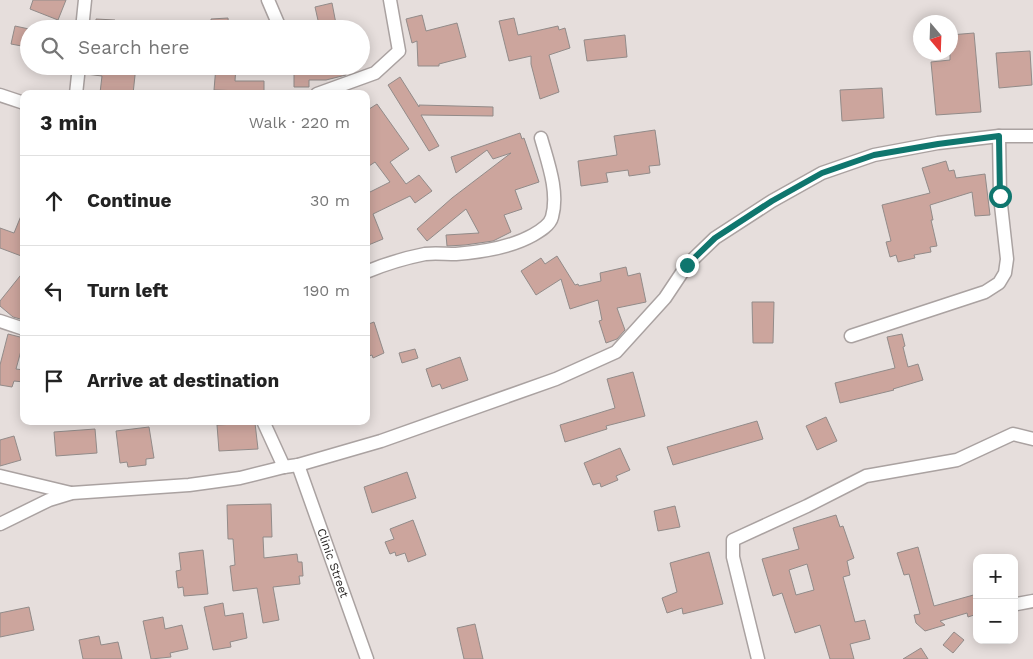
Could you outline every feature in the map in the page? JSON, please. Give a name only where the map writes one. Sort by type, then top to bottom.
[{"type":"street","points":[[83,20],[85,0]]},
{"type":"street","points":[[268,0],[277,20]]},
{"type":"street","points":[[370,75],[375,73],[398,51],[390,0]]},
{"type":"street","points":[[76,90],[78,75]]},
{"type":"street","points":[[328,90],[369,75]]},
{"type":"street","points":[[0,95],[20,102]]},
{"type":"street","points":[[851,336],[985,292],[999,284],[1005,273],[1006,259],[1000,196],[999,136]]},
{"type":"street","points":[[0,524],[49,500],[72,493],[189,485],[240,478],[298,465],[382,441],[556,379],[616,352],[665,298],[687,265],[715,238],[772,201],[822,173],[874,155],[999,136],[1033,136]]},
{"type":"street","points":[[370,270],[426,254],[482,251],[519,243],[540,231],[552,220],[554,204],[550,173],[541,138]]},
{"type":"street","points":[[0,320],[20,328]]},
{"type":"street","points":[[265,425],[284,467]]},
{"type":"street","points":[[758,659],[733,557],[733,540],[866,476],[957,460],[1012,434],[1033,439]]},
{"type":"street","name":"Clinic Street","points":[[298,465],[367,659]]},
{"type":"street","points":[[0,476],[72,493]]},
{"type":"street","points":[[1018,604],[1033,601]]},
{"type":"building","points":[[33,0],[66,0],[58,20],[30,9]]},
{"type":"building","points":[[332,3],[335,20],[318,20],[315,7]]},
{"type":"building","points":[[422,15],[426,31],[457,23],[466,57],[439,64],[439,66],[418,66],[417,41],[412,43],[406,19]]},
{"type":"building","points":[[228,18],[228,20],[211,20]]},
{"type":"building","points":[[514,18],[518,35],[558,26],[559,30],[565,28],[570,48],[549,55],[559,92],[540,99],[531,64],[531,56],[509,61],[499,21]]},
{"type":"building","points":[[15,26],[20,27],[20,46],[11,44]]},
{"type":"building","points":[[974,33],[981,112],[936,115],[931,62],[958,60],[958,34]]},
{"type":"building","points":[[625,35],[627,57],[587,61],[584,40]]},
{"type":"building","points":[[1030,51],[1032,85],[999,88],[996,53]]},
{"type":"building","points":[[94,75],[135,75],[133,90],[100,90],[102,76]]},
{"type":"building","points":[[215,75],[235,75],[235,81],[264,81],[264,90],[214,90]]},
{"type":"building","points":[[294,75],[346,75],[326,80],[309,80],[309,87],[294,87]]},
{"type":"building","points":[[400,77],[419,107],[419,105],[493,107],[493,116],[421,115],[439,146],[429,151],[388,85]]},
{"type":"building","points":[[882,88],[884,118],[842,121],[840,90]]},
{"type":"building","points":[[377,104],[409,149],[390,162],[406,184],[419,175],[432,191],[415,203],[410,196],[373,214],[383,239],[370,244],[370,192],[390,182],[375,162],[370,165],[370,108]]},
{"type":"building","points":[[655,130],[660,165],[649,166],[650,173],[629,176],[628,170],[606,173],[608,182],[581,186],[578,161],[617,155],[614,136]]},
{"type":"building","points":[[520,133],[522,139],[524,138],[539,182],[515,190],[522,209],[504,215],[511,232],[493,241],[447,246],[446,235],[479,233],[466,209],[427,241],[417,229],[452,198],[511,153],[493,159],[487,150],[456,173],[451,157]]},
{"type":"building","points":[[946,161],[949,171],[954,170],[956,178],[985,174],[990,215],[975,216],[972,192],[930,205],[933,220],[931,220],[937,246],[930,247],[931,252],[914,255],[915,258],[898,262],[896,255],[890,257],[886,242],[891,241],[882,205],[930,193],[922,168]]},
{"type":"building","points":[[20,218],[20,256],[0,248],[0,228],[14,233]]},
{"type":"building","points":[[557,256],[575,285],[578,284],[579,286],[601,281],[600,273],[626,267],[628,276],[640,273],[646,302],[617,308],[625,330],[617,339],[606,343],[599,321],[602,320],[598,300],[570,309],[561,279],[536,295],[521,271],[541,258],[545,264]]},
{"type":"building","points":[[20,276],[20,319],[13,317],[0,306],[0,301]]},
{"type":"building","points":[[752,302],[774,302],[773,343],[753,343]]},
{"type":"building","points":[[374,322],[384,353],[373,358],[372,355],[370,356],[370,324]]},
{"type":"building","points":[[8,334],[20,337],[20,354],[16,369],[20,370],[20,382],[14,381],[12,387],[0,385],[0,365]]},
{"type":"building","points":[[902,334],[908,367],[918,364],[923,380],[894,390],[840,403],[835,383],[895,368],[887,337]]},
{"type":"building","points":[[415,349],[418,358],[402,363],[399,353]]},
{"type":"building","points":[[460,357],[468,380],[442,389],[440,384],[432,387],[426,369]]},
{"type":"building","points":[[633,372],[645,416],[606,426],[607,429],[565,442],[560,425],[615,408],[607,379]]},
{"type":"building","points":[[826,417],[837,441],[817,450],[806,426]]},
{"type":"building","points":[[757,421],[763,439],[673,465],[667,447]]},
{"type":"building","points":[[217,425],[255,425],[258,449],[219,451]]},
{"type":"building","points":[[149,427],[154,458],[146,459],[146,465],[128,467],[127,462],[120,463],[116,431]]},
{"type":"building","points":[[95,429],[97,453],[56,456],[54,432]]},
{"type":"building","points":[[14,436],[21,460],[0,466],[0,440]]},
{"type":"building","points":[[620,448],[630,470],[616,476],[618,480],[601,487],[600,483],[593,485],[584,463]]},
{"type":"building","points":[[407,472],[416,498],[372,513],[364,487]]},
{"type":"building","points":[[271,504],[272,537],[263,537],[264,558],[297,554],[298,562],[302,562],[303,576],[299,576],[300,584],[273,587],[279,620],[263,623],[257,588],[233,591],[230,566],[235,565],[233,539],[228,539],[227,505]]},
{"type":"building","points":[[675,506],[680,527],[658,531],[654,511]]},
{"type":"building","points":[[836,515],[840,527],[843,526],[854,558],[847,561],[850,575],[843,577],[855,622],[865,620],[870,639],[850,644],[854,659],[830,659],[820,625],[795,633],[782,593],[773,596],[762,559],[799,549],[793,528]],"holes":[[[807,564],[814,590],[796,595],[789,570]]]},
{"type":"building","points":[[413,520],[426,555],[408,562],[405,553],[396,556],[395,552],[390,554],[385,542],[394,539],[390,529]]},
{"type":"building","points":[[918,547],[934,606],[973,595],[973,615],[968,617],[967,613],[940,621],[945,625],[925,631],[916,623],[914,615],[920,614],[909,574],[904,575],[897,553]]},
{"type":"building","points":[[203,550],[208,594],[184,596],[183,587],[178,588],[176,571],[181,570],[179,553]]},
{"type":"building","points":[[709,552],[723,604],[683,614],[682,608],[667,613],[662,598],[677,592],[670,563]]},
{"type":"building","points":[[223,603],[225,616],[243,613],[247,638],[230,642],[231,647],[213,650],[204,607]]},
{"type":"building","points":[[29,607],[34,630],[0,637],[0,613]]},
{"type":"building","points":[[163,617],[165,629],[182,625],[188,649],[170,653],[171,657],[151,659],[143,621]]},
{"type":"building","points":[[475,624],[483,659],[464,659],[457,628]]},
{"type":"building","points":[[954,632],[964,640],[953,653],[943,645]]},
{"type":"building","points":[[99,636],[101,645],[118,642],[122,659],[83,659],[79,640]]},
{"type":"building","points":[[921,648],[928,659],[903,659]]},
{"type":"route","points":[[687,265],[715,238],[772,201],[822,173],[874,155],[999,136],[1000,196]]}]
